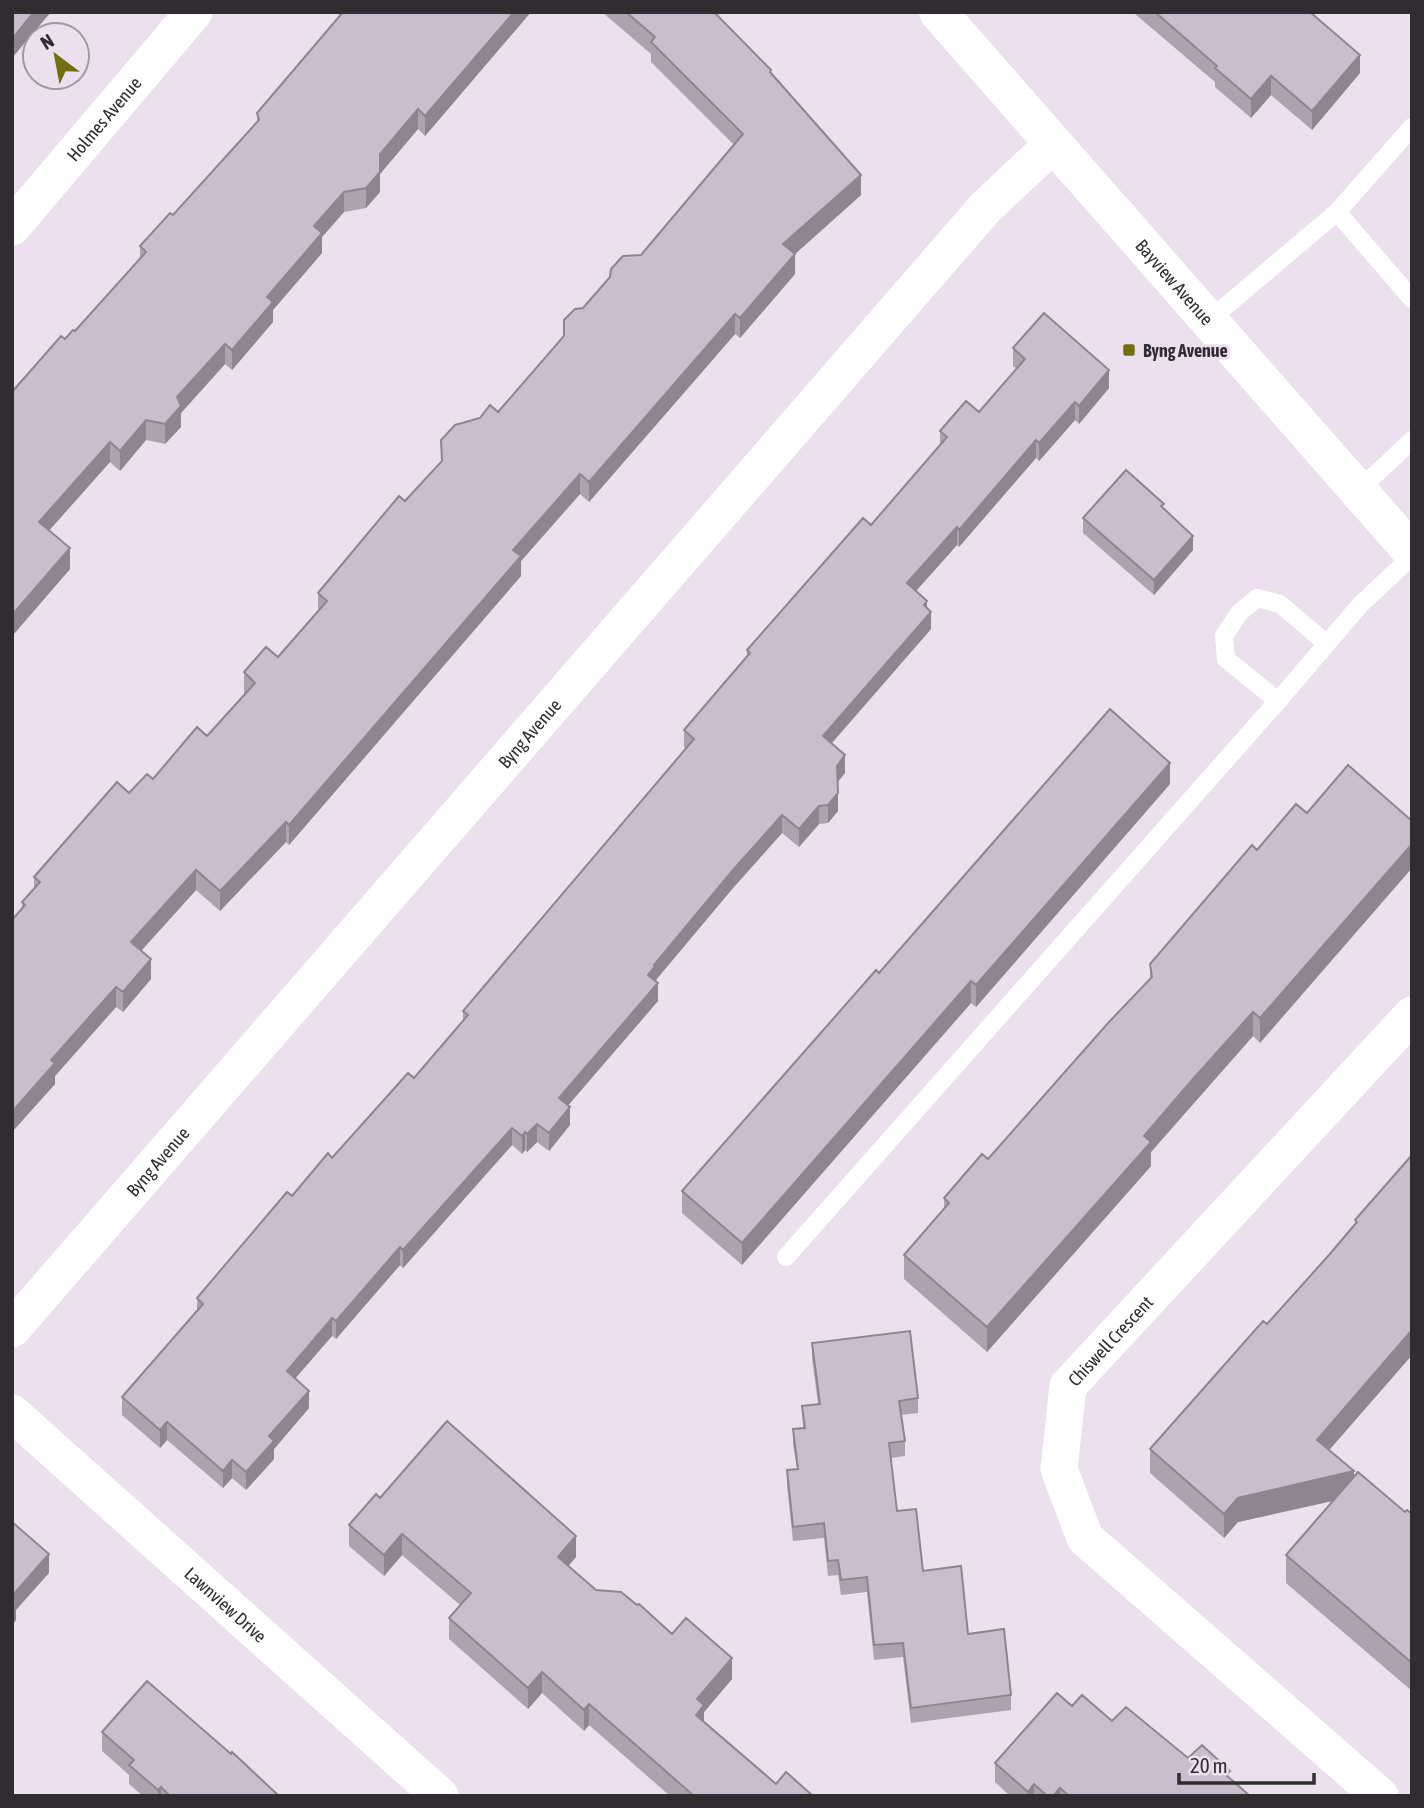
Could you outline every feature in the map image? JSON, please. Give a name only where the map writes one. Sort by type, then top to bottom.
[{"type":"main road","name":"Bayview Avenue","points":[[938,12],[1412,554]]},
{"type":"street","name":"Holmes Avenue","points":[[12,227],[194,12]]},
{"type":"street","name":"Byng Avenue","points":[[12,1329],[985,208],[1053,144]]},
{"type":"street","name":"Chiswell Crescent","points":[[1380,1796],[1084,1538],[1059,1469],[1068,1386],[1412,1016]]},
{"type":"street","name":"Lawnview Drive","points":[[12,1413],[440,1796]]},
{"type":"lane","points":[[1208,321],[1338,212],[1412,127]]},
{"type":"lane","points":[[1338,212],[1412,299]]},
{"type":"lane","points":[[1358,491],[1412,440]]},
{"type":"lane","points":[[786,1257],[1360,605],[1412,554]]},
{"type":"lane","points":[[1278,701],[1226,659],[1224,636],[1239,612],[1257,598],[1280,604],[1327,644]]},
{"type":"building","points":[[12,12],[34,12],[27,21],[21,21],[21,28],[12,39]]},
{"type":"building","points":[[343,12],[514,12],[425,116],[418,109],[380,154],[380,172],[366,188],[344,192],[314,226],[322,233],[267,297],[273,302],[232,350],[225,344],[177,397],[181,406],[165,424],[146,420],[120,451],[110,442],[39,522],[70,548],[13,614],[12,392],[61,336],[65,339],[75,331],[146,252],[140,246],[170,213],[173,215],[259,120],[257,113]]},
{"type":"building","points":[[626,12],[714,12],[771,70],[861,175],[783,244],[795,254],[740,318],[735,314],[589,482],[580,474],[513,550],[521,556],[289,825],[286,822],[220,891],[196,870],[131,942],[151,959],[123,992],[116,987],[51,1060],[55,1063],[12,1112],[12,920],[25,905],[22,902],[40,882],[34,877],[117,782],[129,793],[147,774],[153,779],[197,727],[207,736],[255,683],[244,672],[266,647],[278,657],[327,601],[318,593],[399,496],[405,501],[442,461],[441,440],[455,425],[480,418],[490,405],[498,412],[564,336],[564,320],[575,309],[583,308],[610,277],[611,269],[623,256],[641,255],[743,134],[651,42],[655,37]]},
{"type":"building","points":[[1155,12],[1310,12],[1360,55],[1312,111],[1271,76],[1251,99]]},
{"type":"building","points":[[1044,313],[1109,370],[1079,406],[1075,402],[1039,443],[1036,440],[959,530],[957,527],[907,583],[927,601],[924,605],[931,612],[823,736],[845,755],[837,766],[838,793],[828,805],[819,806],[799,829],[782,815],[733,870],[654,965],[648,975],[658,983],[559,1098],[570,1107],[549,1133],[537,1124],[522,1136],[512,1128],[403,1250],[400,1247],[336,1321],[332,1318],[287,1371],[309,1391],[269,1436],[274,1441],[246,1472],[232,1460],[223,1471],[167,1422],[160,1430],[122,1397],[203,1304],[197,1298],[287,1192],[292,1196],[328,1153],[332,1158],[408,1073],[414,1078],[468,1015],[463,1011],[694,739],[684,730],[750,653],[747,650],[863,518],[871,525],[947,437],[940,431],[966,401],[979,412],[1025,359],[1013,348]]},
{"type":"building","points":[[1126,470],[1164,504],[1161,506],[1193,536],[1154,580],[1083,518]]},
{"type":"building","points":[[1110,709],[1170,763],[976,985],[971,981],[742,1243],[682,1191],[876,970],[879,973]]},
{"type":"building","points":[[1348,765],[1412,821],[1412,844],[1260,1018],[1253,1012],[1193,1079],[1144,1136],[1151,1142],[987,1327],[904,1255],[949,1203],[944,1198],[982,1154],[988,1159],[1152,977],[1150,964],[1252,845],[1257,850],[1296,804],[1307,813]]},
{"type":"building","points":[[1412,1155],[1412,1330],[1317,1440],[1354,1471],[1238,1498],[1224,1514],[1150,1449],[1263,1321],[1267,1324],[1329,1255],[1357,1222],[1355,1220]]},
{"type":"building","points":[[910,1331],[918,1398],[899,1401],[905,1441],[889,1443],[897,1511],[916,1509],[923,1571],[961,1566],[968,1634],[1004,1629],[1011,1695],[911,1708],[903,1643],[874,1645],[867,1577],[841,1580],[838,1560],[828,1561],[824,1523],[793,1527],[787,1470],[798,1469],[793,1429],[805,1428],[802,1406],[820,1404],[812,1343]]},
{"type":"building","points":[[447,1421],[576,1536],[558,1557],[596,1590],[621,1592],[639,1604],[672,1634],[686,1618],[732,1658],[697,1699],[704,1705],[696,1715],[776,1784],[786,1772],[813,1796],[694,1796],[589,1704],[584,1710],[542,1672],[528,1688],[449,1618],[471,1593],[402,1534],[384,1555],[349,1525],[376,1494],[380,1498]]},
{"type":"building","points":[[1358,1472],[1405,1512],[1407,1510],[1412,1514],[1412,1663],[1286,1555]]},
{"type":"building","points":[[12,1522],[49,1554],[12,1596]]},
{"type":"building","points":[[147,1681],[231,1754],[232,1752],[279,1796],[170,1796],[161,1787],[158,1790],[129,1765],[134,1760],[102,1732]]},
{"type":"building","points":[[1057,1693],[1072,1706],[1082,1695],[1112,1721],[1126,1707],[1188,1758],[1202,1745],[1230,1771],[1226,1775],[1250,1796],[1069,1796],[1060,1788],[1053,1796],[1047,1796],[1034,1784],[1028,1792],[995,1763]]},
{"type":"place","name":"Byng Avenue","points":[[1129,350]]}]
